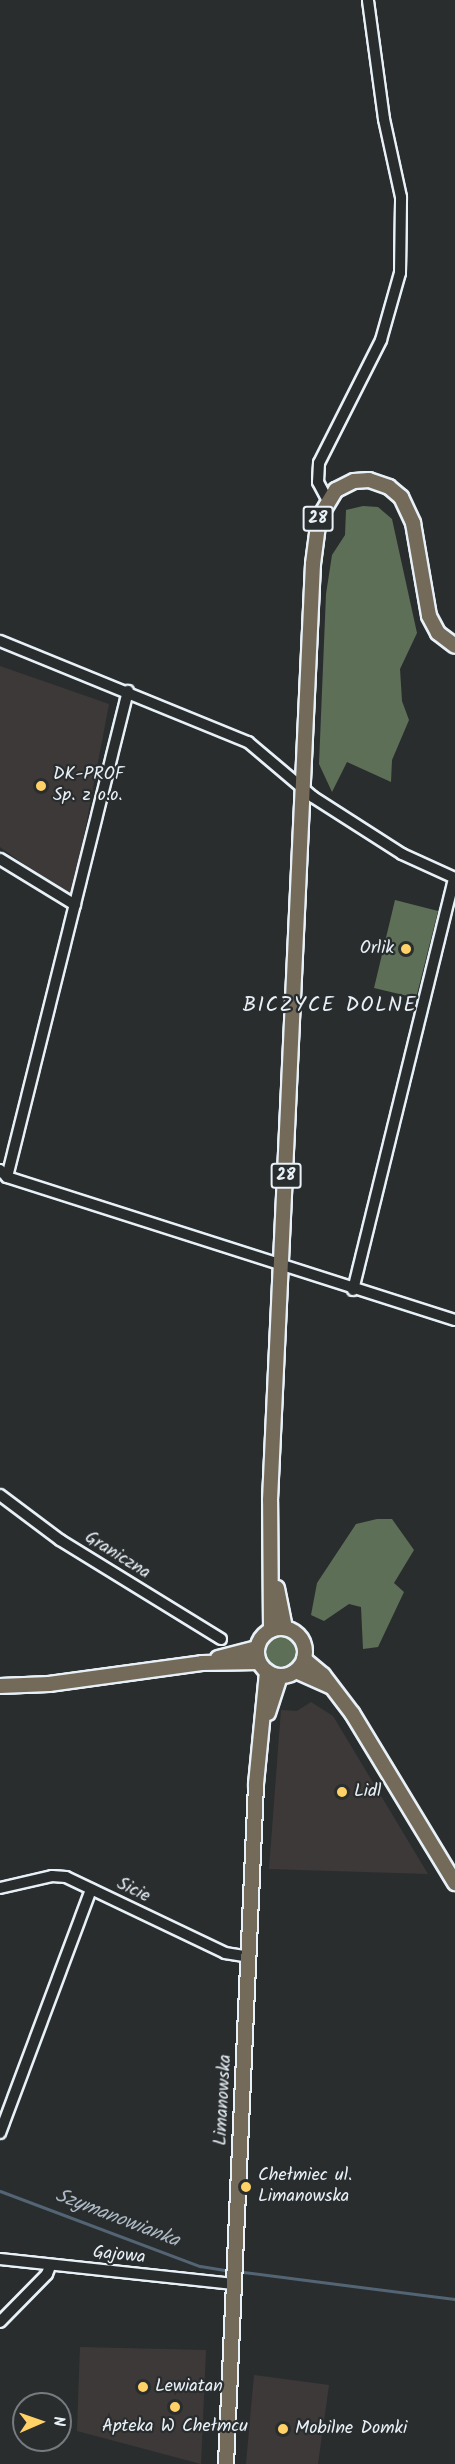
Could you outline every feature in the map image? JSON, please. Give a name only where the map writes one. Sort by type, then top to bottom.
[{"type":"main road","name":"28","points":[[271,1630],[271,1563],[282,1266],[315,545],[319,518],[327,499],[344,484],[365,480],[385,485],[401,497],[413,523],[429,616],[438,633],[455,646]]},
{"type":"main road","name":"28","points":[[271,1563],[285,1628],[300,1638],[300,1665]]},
{"type":"main road","points":[[0,1686],[49,1684],[202,1663],[257,1648],[271,1630],[285,1628]]},
{"type":"main road","points":[[257,1648],[269,1670]]},
{"type":"main road","points":[[202,1663],[269,1670],[300,1665],[330,1686],[358,1722],[455,1883]]},
{"type":"main road","name":"Limanowska","points":[[226,2464],[260,1738],[269,1670]]},
{"type":"street","points":[[327,499],[318,482],[319,463],[381,340],[400,273],[401,196],[384,119],[368,0]]},
{"type":"street","points":[[0,641],[254,745],[303,789],[402,854],[455,878],[353,1290]]},
{"type":"street","points":[[128,692],[4,1174],[353,1290],[455,1320]]},
{"type":"street","points":[[0,859],[75,904]]},
{"type":"street","name":"Graniczna","points":[[0,1495],[60,1540],[221,1639]]},
{"type":"street","name":"Sicie","points":[[0,1888],[52,1876],[66,1877],[225,1953],[249,1957]]},
{"type":"street","points":[[0,2133],[92,1889]]},
{"type":"street","name":"Gajowa","points":[[0,2259],[234,2284]]},
{"type":"street","points":[[0,2322],[47,2274],[50,2266]]},
{"type":"shaded area","name":"DK-PROF Sp. z o.o.","points":[[0,666],[109,704],[72,899],[0,847]]},
{"type":"shaded area","points":[[311,1702],[333,1716],[428,1874],[269,1869],[281,1710],[297,1711]]},
{"type":"shaded area","points":[[80,2347],[206,2350],[201,2464],[77,2431]]},
{"type":"shaded area","points":[[254,2375],[329,2385],[318,2464],[246,2464]]},
{"type":"green space","points":[[363,506],[378,507],[392,519],[417,633],[400,669],[402,701],[409,720],[392,760],[391,782],[347,762],[332,792],[319,764],[326,594],[332,555],[345,535],[346,510]]},
{"type":"green space","name":"Orlik","points":[[395,900],[438,911],[416,998],[374,988]]},
{"type":"green space","points":[[377,1519],[392,1519],[414,1550],[394,1583],[404,1592],[378,1647],[363,1649],[361,1607],[349,1604],[324,1621],[311,1615],[317,1583],[356,1524]]},
{"type":"green space","points":[[281,1636],[293,1640],[297,1652],[293,1664],[281,1668],[269,1664],[265,1652],[269,1640]]},
{"type":"waterway","name":"Szymanowianka","points":[[0,2191],[200,2266],[225,2270]]},
{"type":"waterway","name":"Szymanowianka","points":[[243,2272],[455,2299]]},
{"type":"place","name":"DK-PROF Sp. z o.o.","points":[[41,786]]},
{"type":"place","name":"Orlik","points":[[406,949]]},
{"type":"place","name":"Lidl","points":[[342,1792]]},
{"type":"place","name":"Chełmiec ul. Limanowska","points":[[246,2187]]},
{"type":"place","name":"Lewiatan","points":[[143,2387]]},
{"type":"place","name":"Apteka W Chełmcu","points":[[175,2407]]},
{"type":"place","name":"Mobilne Domki","points":[[283,2429]]},
{"type":"district","name":"BICZYCE DOLNE","points":[[330,1006]]}]
